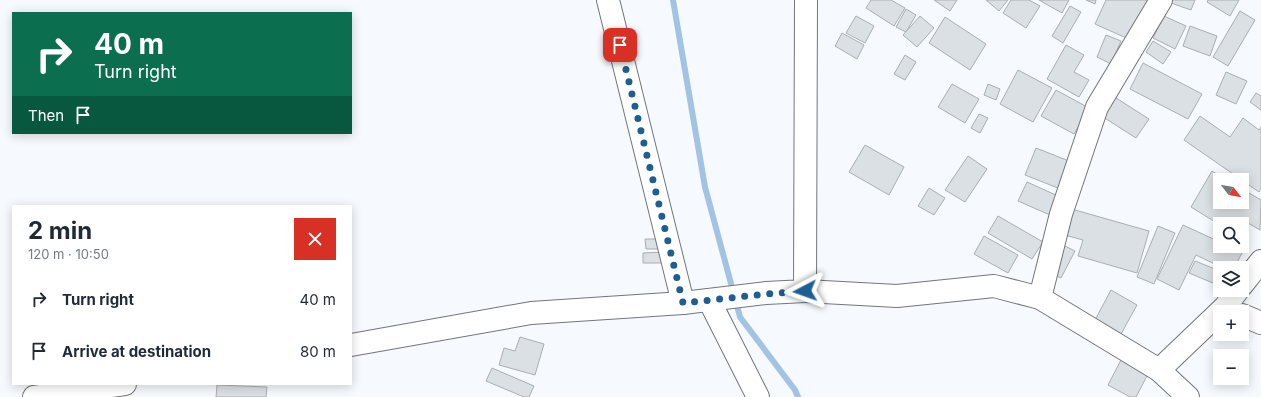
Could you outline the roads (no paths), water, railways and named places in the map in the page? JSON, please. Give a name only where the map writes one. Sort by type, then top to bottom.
[{"type":"street","points":[[608,0],[683,303]]},
{"type":"street","points":[[805,291],[806,0]]},
{"type":"street","points":[[1040,298],[1061,214],[1097,107],[1161,0]]},
{"type":"street","points":[[1249,277],[1261,261]]},
{"type":"street","points":[[352,345],[531,313],[683,303],[805,291],[897,296],[994,286],[1040,298],[1159,370],[1188,397]]},
{"type":"street","points":[[710,300],[758,397]]},
{"type":"street","points":[[1249,318],[1261,323]]},
{"type":"street","points":[[1159,370],[1213,328]]},
{"type":"street","points":[[34,397],[118,385]]},
{"type":"waterway","points":[[673,0],[705,187],[740,317],[795,390],[798,397]]}]
